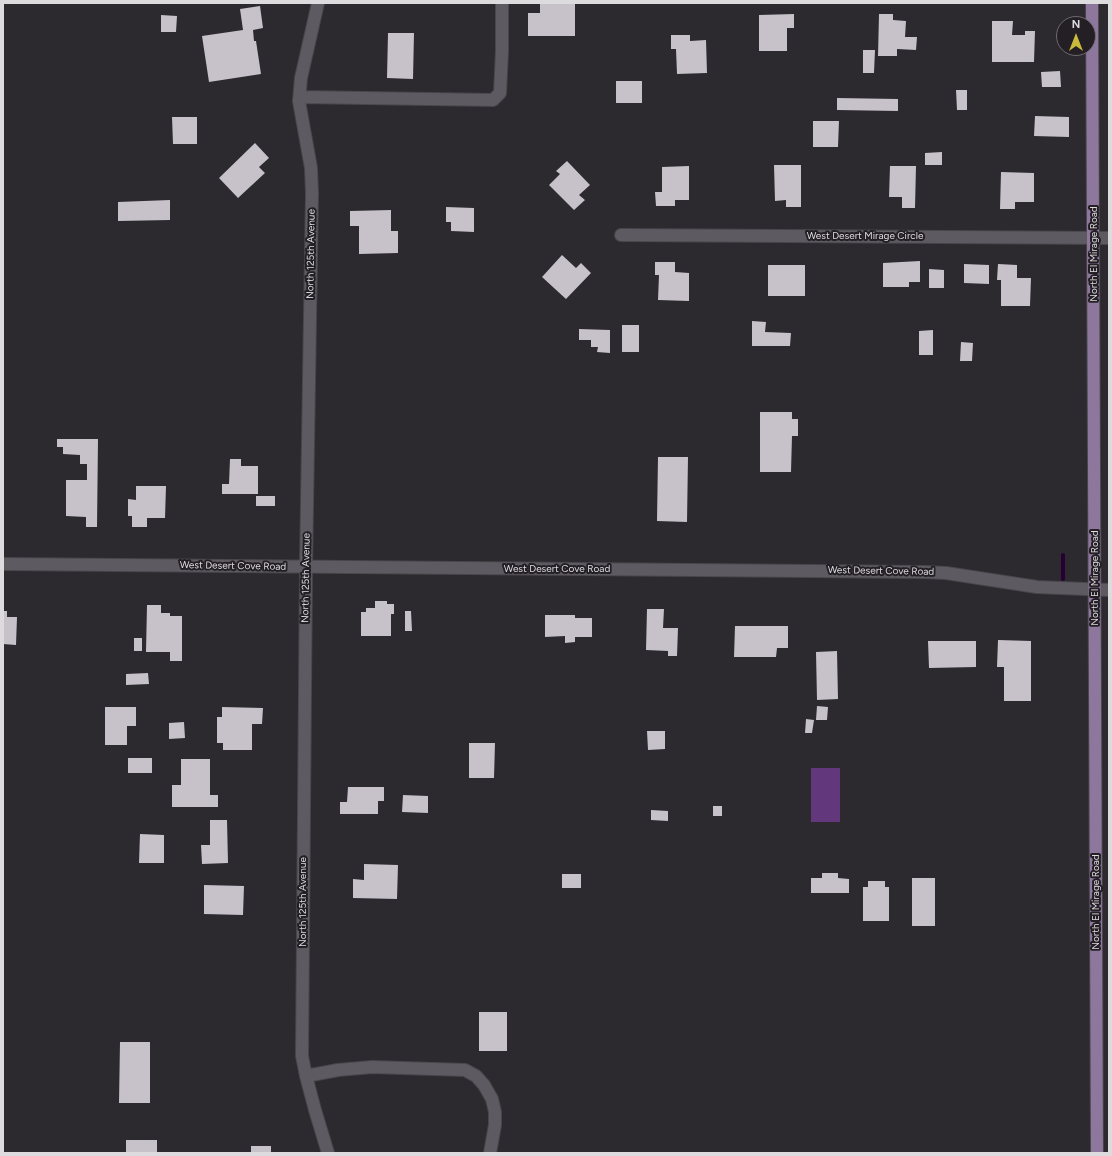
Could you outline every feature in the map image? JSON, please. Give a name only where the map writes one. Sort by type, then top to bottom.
[{"type":"main road","name":"North El Mirage Road","points":[[1092,3],[1096,590],[1097,1153]]},
{"type":"street","name":"North 125th Avenue","points":[[318,3],[301,78],[299,101],[312,168],[306,567],[302,1056],[306,1076],[328,1153]]},
{"type":"street","points":[[300,97],[493,100],[500,93],[502,3]]},
{"type":"street","name":"West Desert Mirage Circle","points":[[621,235],[1109,238]]},
{"type":"street","name":"West Desert Cove Road","points":[[3,564],[924,572],[946,573],[1037,586],[1109,590]]},
{"type":"street","points":[[306,1076],[338,1070],[372,1067],[465,1070],[476,1076],[492,1099],[495,1112],[495,1125],[490,1153]]},
{"type":"shaded area","points":[[811,768],[840,768],[840,822],[811,822]]},
{"type":"building","points":[[540,3],[575,3],[575,36],[528,36],[528,13],[540,13]]},
{"type":"building","points":[[260,6],[263,28],[253,30],[261,74],[209,82],[202,36],[243,30],[240,9]]},
{"type":"building","points":[[794,14],[794,28],[787,28],[787,51],[759,51],[759,15]]},
{"type":"building","points":[[879,14],[893,14],[893,20],[906,21],[905,37],[917,37],[916,50],[897,49],[897,56],[878,56]]},
{"type":"building","points":[[161,15],[177,16],[176,32],[161,32]]},
{"type":"building","points":[[992,21],[1013,21],[1012,35],[1025,35],[1025,31],[1035,31],[1034,62],[992,62]]},
{"type":"building","points":[[388,33],[414,33],[413,79],[387,78]]},
{"type":"building","points":[[671,35],[690,35],[690,41],[706,40],[707,73],[677,74],[676,49],[671,49]]},
{"type":"building","points":[[863,50],[875,50],[874,73],[863,73]]},
{"type":"building","points":[[1060,71],[1061,87],[1042,87],[1041,72]]},
{"type":"building","points":[[616,81],[642,81],[642,103],[616,103]]},
{"type":"building","points":[[956,90],[967,90],[967,110],[957,110]]},
{"type":"building","points":[[837,98],[898,99],[898,111],[837,110]]},
{"type":"building","points":[[1035,116],[1069,117],[1069,137],[1034,136]]},
{"type":"building","points":[[172,117],[197,117],[197,144],[173,144]]},
{"type":"building","points":[[813,121],[839,121],[838,147],[813,147]]},
{"type":"building","points":[[255,143],[269,158],[259,167],[265,173],[238,198],[219,178]]},
{"type":"building","points":[[942,152],[942,165],[925,165],[925,153]]},
{"type":"building","points":[[567,161],[590,185],[579,195],[585,200],[574,210],[549,185],[560,174],[556,171]]},
{"type":"building","points":[[774,165],[801,165],[801,207],[786,207],[786,200],[775,201]]},
{"type":"building","points":[[689,166],[689,200],[675,200],[675,206],[656,206],[655,192],[662,192],[662,167]]},
{"type":"building","points":[[890,166],[916,166],[915,208],[902,208],[902,197],[889,197]]},
{"type":"building","points":[[1001,172],[1034,173],[1034,202],[1015,202],[1015,209],[1000,209]]},
{"type":"building","points":[[170,200],[170,220],[118,221],[118,202]]},
{"type":"building","points":[[446,207],[474,208],[474,232],[451,231],[451,222],[446,222]]},
{"type":"building","points":[[391,210],[391,231],[398,231],[398,253],[359,254],[359,226],[350,226],[350,211]]},
{"type":"building","points":[[562,255],[576,268],[581,263],[591,273],[566,299],[542,277]]},
{"type":"building","points":[[920,261],[920,282],[909,282],[909,287],[883,287],[883,263]]},
{"type":"building","points":[[655,262],[675,262],[675,272],[689,273],[689,301],[658,300],[659,275],[655,275]]},
{"type":"building","points":[[964,264],[989,265],[989,284],[964,283]]},
{"type":"building","points":[[998,264],[1017,265],[1017,278],[1031,278],[1030,306],[1001,306],[1001,280],[997,280]]},
{"type":"building","points":[[768,265],[805,265],[805,296],[768,296]]},
{"type":"building","points":[[929,269],[944,270],[944,288],[929,288]]},
{"type":"building","points":[[752,321],[766,322],[765,332],[791,333],[790,346],[752,346]]},
{"type":"building","points":[[622,325],[639,325],[639,352],[622,352]]},
{"type":"building","points":[[579,329],[610,330],[610,353],[597,352],[598,347],[591,347],[591,340],[579,340]]},
{"type":"building","points":[[933,330],[933,355],[919,355],[919,331]]},
{"type":"building","points":[[961,342],[973,343],[972,361],[960,361]]},
{"type":"building","points":[[760,412],[792,412],[792,419],[798,419],[798,436],[792,436],[791,472],[760,472]]},
{"type":"building","points":[[57,439],[98,439],[97,527],[86,527],[86,517],[66,516],[66,480],[87,480],[87,464],[80,464],[80,455],[63,454],[63,447],[57,447]]},
{"type":"building","points":[[658,457],[688,457],[687,522],[657,521]]},
{"type":"building","points":[[230,459],[241,459],[241,466],[258,466],[258,494],[222,494],[222,484],[229,484]]},
{"type":"building","points":[[136,486],[166,486],[165,518],[147,518],[147,527],[132,527],[132,516],[128,516],[128,499],[136,500]]},
{"type":"building","points":[[256,496],[275,496],[275,506],[256,506]]},
{"type":"building","points":[[375,601],[387,601],[387,604],[394,604],[394,614],[391,614],[391,636],[361,636],[361,612],[366,612],[366,608],[375,608]]},
{"type":"building","points":[[147,605],[161,605],[161,613],[170,613],[170,616],[182,616],[182,661],[170,661],[170,652],[146,652]]},
{"type":"building","points":[[647,609],[664,609],[663,628],[678,628],[677,656],[668,656],[668,651],[646,650]]},
{"type":"building","points":[[3,611],[7,611],[7,617],[17,617],[16,645],[3,644]]},
{"type":"building","points":[[405,611],[411,611],[412,631],[405,631]]},
{"type":"building","points":[[545,615],[575,615],[575,618],[592,618],[592,637],[575,637],[575,642],[565,643],[565,636],[545,637]]},
{"type":"building","points":[[735,626],[788,626],[788,648],[777,648],[776,657],[734,657]]},
{"type":"building","points":[[134,638],[142,638],[142,651],[134,651]]},
{"type":"building","points":[[998,640],[1031,641],[1031,701],[1004,701],[1004,667],[997,667]]},
{"type":"building","points":[[928,641],[976,641],[976,667],[929,668]]},
{"type":"building","points":[[837,651],[838,699],[817,700],[816,652]]},
{"type":"building","points":[[148,673],[149,684],[126,685],[126,674]]},
{"type":"building","points":[[817,706],[828,707],[827,720],[816,720]]},
{"type":"building","points":[[105,707],[136,707],[136,726],[127,726],[127,745],[105,745]]},
{"type":"building","points":[[222,707],[263,708],[262,724],[252,724],[252,750],[223,750],[223,743],[217,743],[217,717],[222,717]]},
{"type":"building","points":[[806,719],[814,720],[812,733],[805,733]]},
{"type":"building","points":[[184,722],[185,738],[169,739],[169,723]]},
{"type":"building","points":[[647,731],[665,731],[665,749],[648,750]]},
{"type":"building","points":[[469,743],[495,743],[494,778],[469,778]]},
{"type":"building","points":[[128,758],[152,758],[152,773],[128,773]]},
{"type":"building","points":[[181,759],[210,759],[210,795],[218,795],[218,807],[172,807],[172,785],[181,785]]},
{"type":"building","points":[[348,787],[384,787],[384,801],[378,801],[378,814],[340,814],[340,802],[347,802]]},
{"type":"building","points":[[403,795],[428,796],[428,813],[402,812]]},
{"type":"building","points":[[713,806],[722,806],[722,816],[713,816]]},
{"type":"building","points":[[651,810],[668,811],[668,821],[651,820]]},
{"type":"building","points":[[210,820],[227,820],[228,863],[202,864],[201,845],[210,845]]},
{"type":"building","points":[[140,834],[164,835],[164,863],[139,863]]},
{"type":"building","points":[[364,864],[398,865],[397,899],[353,898],[353,879],[364,880]]},
{"type":"building","points":[[822,873],[838,873],[838,878],[849,879],[849,893],[811,893],[811,878],[822,878]]},
{"type":"building","points":[[562,874],[581,874],[581,888],[562,888]]},
{"type":"building","points":[[912,878],[935,878],[935,926],[912,926]]},
{"type":"building","points":[[868,881],[885,881],[885,887],[889,887],[889,921],[863,921],[863,887],[868,887]]},
{"type":"building","points":[[204,885],[244,886],[243,915],[204,914]]},
{"type":"building","points":[[479,1012],[507,1012],[507,1051],[479,1051]]},
{"type":"building","points":[[120,1042],[150,1042],[150,1103],[119,1103]]},
{"type":"building","points":[[126,1140],[157,1140],[157,1153],[126,1153]]},
{"type":"building","points":[[251,1146],[271,1146],[271,1153],[251,1153]]},
{"type":"waterway","points":[[1063,555],[1063,579]]}]
